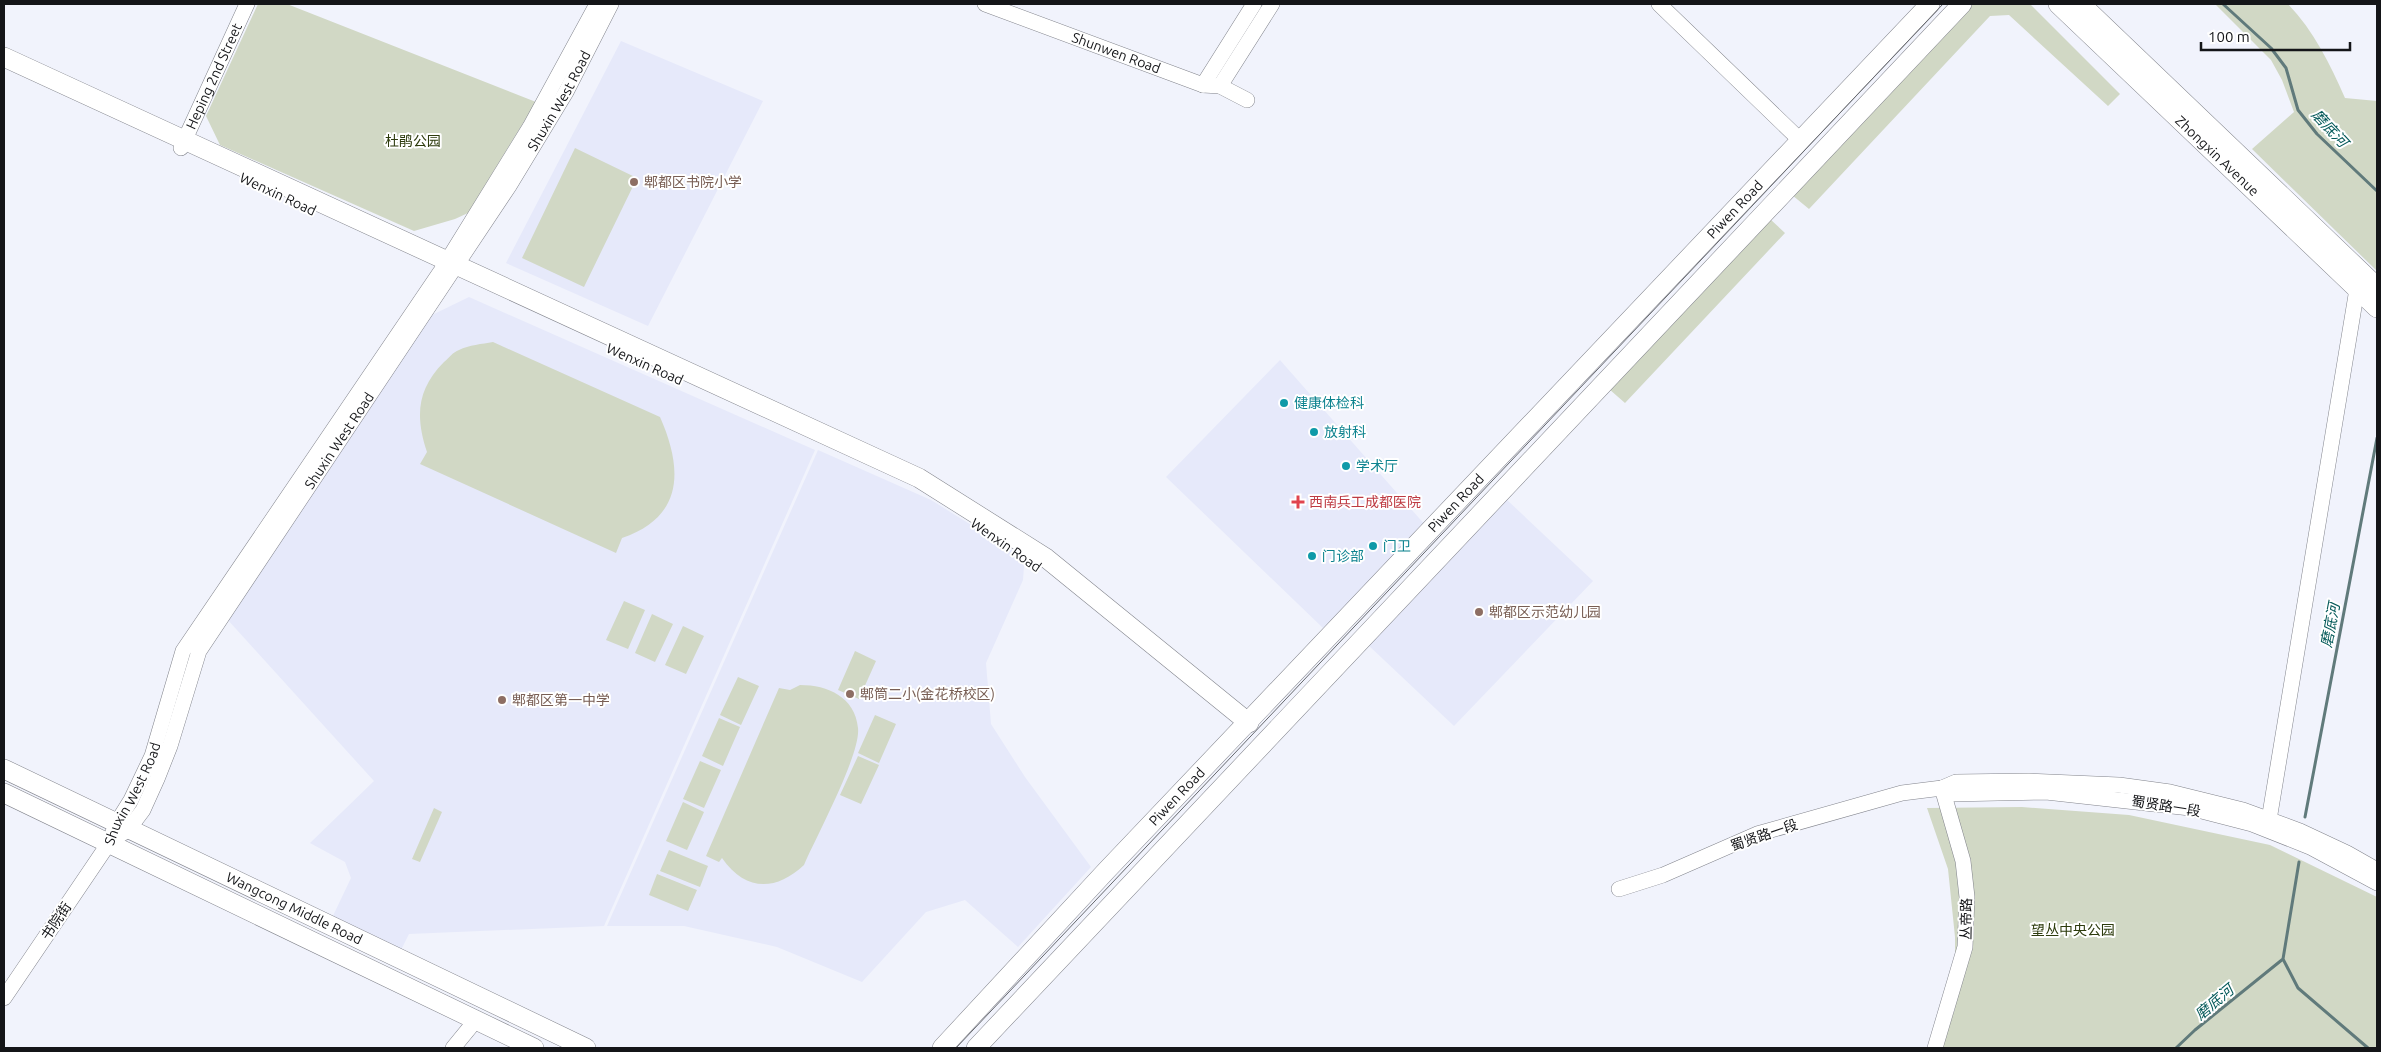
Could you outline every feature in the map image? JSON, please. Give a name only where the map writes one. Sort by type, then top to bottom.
[{"type":"main road","name":"Piwen Road","points":[[942,1048],[1100,878],[1930,4]]},
{"type":"main road","name":"Piwen Road","points":[[976,1048],[1962,4]]},
{"type":"main road","name":"Zhongxin Avenue","points":[[2058,4],[2377,308]]},
{"type":"main road","name":"Zhongxin Avenue","points":[[2081,4],[2377,287]]},
{"type":"main road","points":[[4,58],[182,144]]},
{"type":"main road","name":"Wenxin Road","points":[[4,72],[182,144],[449,268],[919,478],[1046,558],[1246,726]]},
{"type":"main road","name":"Wangcong Middle Road","points":[[4,770],[586,1048]]},
{"type":"main road","name":"Wangcong Middle Road","points":[[4,793],[534,1048]]},
{"type":"street","name":"Heping 2nd Street","points":[[182,144],[246,4]]},
{"type":"street","name":"Shuxin West Road","points":[[449,268],[530,127],[597,4]]},
{"type":"street","name":"Shuxin West Road","points":[[109,843],[122,827],[143,810],[170,746],[199,651],[566,92],[611,4]]},
{"type":"street","name":"Shunwen Road","points":[[984,4],[1203,85],[1220,86],[1247,100]]},
{"type":"street","points":[[1203,85],[1254,4]]},
{"type":"street","points":[[1220,86],[1272,4]]},
{"type":"street","points":[[1658,4],[1800,140]]},
{"type":"street","points":[[2269,820],[2357,289]]},
{"type":"street","name":"蜀贤路一段","points":[[1619,889],[1663,875],[1757,834],[1902,793],[1942,788],[1956,782],[2029,781],[2119,786],[2170,792],[2243,810],[2347,853],[2377,870]]},
{"type":"street","name":"蜀贤路一段","points":[[1942,788],[1950,794],[2046,792],[2190,808],[2252,824],[2310,847],[2377,883]]},
{"type":"street","name":"丛帝路","points":[[1935,1048],[1965,947],[1967,897],[1963,861],[1942,788]]},
{"type":"street","name":"书院街","points":[[4,998],[109,843]]},
{"type":"street","points":[[453,1048],[476,1020]]},
{"type":"shaded area","name":"郫都区书院小学","points":[[621,41],[763,101],[648,326],[506,263]]},
{"type":"shaded area","name":"郫都区第一中学","points":[[469,297],[815,450],[604,926],[409,934],[401,950],[331,920],[351,878],[345,862],[310,843],[374,781],[227,619],[432,315]]},
{"type":"shaded area","name":"西南兵工成都医院","points":[[1280,360],[1426,526],[1323,628],[1166,477]]},
{"type":"shaded area","name":"郫筒二小(金花桥校区)","points":[[818,450],[931,500],[1018,554],[1024,566],[1023,580],[986,663],[991,724],[1025,777],[1091,867],[1018,947],[965,900],[926,912],[862,982],[777,947],[684,926],[607,926]]},
{"type":"shaded area","name":"郫都区示范幼儿园","points":[[1505,498],[1593,581],[1454,726],[1366,643]]},
{"type":"green space","name":"杜鹃公园","points":[[258,4],[287,4],[536,102],[468,213],[455,219],[414,231],[220,145],[206,116]]},
{"type":"green space","points":[[1971,4],[2030,4],[2120,94],[2108,106],[2009,15],[1990,16],[1809,209],[1792,195]]},
{"type":"green space","points":[[2215,4],[2288,4],[2306,25],[2321,48],[2345,98],[2377,101],[2377,271],[2252,149],[2294,112],[2282,80],[2271,60]]},
{"type":"green space","points":[[575,148],[637,178],[584,287],[522,258]]},
{"type":"green space","points":[[1770,219],[1785,233],[1625,403],[1609,389]]},
{"type":"green space","points":[[493,342],[660,417],[668,436],[672,455],[673,489],[667,504],[657,518],[642,529],[622,538],[616,553],[420,464],[427,452],[423,439],[420,415],[421,404],[428,382],[455,352],[467,347]]},
{"type":"green space","points":[[624,601],[645,610],[628,649],[606,640]]},
{"type":"green space","points":[[652,614],[673,624],[655,662],[635,653]]},
{"type":"green space","points":[[683,626],[704,636],[686,674],[665,665]]},
{"type":"green space","points":[[855,651],[876,661],[859,699],[838,690]]},
{"type":"green space","points":[[738,677],[759,686],[741,725],[720,715]]},
{"type":"green space","points":[[800,685],[830,690],[846,701],[852,708],[858,728],[853,756],[837,796],[804,865],[782,880],[761,884],[750,882],[740,877],[722,858],[719,862],[706,856],[779,688],[790,690]]},
{"type":"green space","points":[[875,715],[896,724],[879,763],[858,753]]},
{"type":"green space","points":[[719,718],[740,727],[723,766],[702,756]]},
{"type":"green space","points":[[858,756],[879,765],[861,804],[840,795]]},
{"type":"green space","points":[[700,761],[721,770],[704,808],[683,799]]},
{"type":"green space","points":[[683,802],[704,812],[687,850],[666,841]]},
{"type":"green space","name":"望丛中央公园","points":[[2022,807],[2129,815],[2270,845],[2377,897],[2377,1048],[1940,1048],[1955,1009],[1955,937],[1948,869],[1927,808]]},
{"type":"green space","points":[[434,808],[442,812],[420,862],[412,859]]},
{"type":"green space","points":[[669,850],[708,866],[700,887],[660,871]]},
{"type":"green space","points":[[657,874],[697,890],[688,911],[649,895]]},
{"type":"waterway","name":"磨底河","points":[[2223,4],[2271,48],[2286,68],[2298,110],[2317,134],[2377,191]]},
{"type":"waterway","name":"磨底河","points":[[2305,817],[2377,438]]},
{"type":"waterway","name":"磨底河","points":[[2176,1048],[2195,1030],[2283,959],[2299,862]]},
{"type":"waterway","points":[[2283,959],[2298,988],[2368,1048]]},
{"type":"tram line","points":[[956,1048],[1943,4]]},
{"type":"place","name":"郫都区书院小学","points":[[634,182]]},
{"type":"place","name":"健康体检科","points":[[1284,403]]},
{"type":"place","name":"放射科","points":[[1314,432]]},
{"type":"place","name":"学术厅","points":[[1346,466]]},
{"type":"place","name":"西南兵工成都医院","points":[[1298,502]]},
{"type":"place","name":"门卫","points":[[1373,546]]},
{"type":"place","name":"门诊部","points":[[1312,556]]},
{"type":"place","name":"郫都区示范幼儿园","points":[[1479,612]]},
{"type":"place","name":"郫筒二小(金花桥校区)","points":[[850,694]]},
{"type":"place","name":"郫都区第一中学","points":[[502,700]]}]
